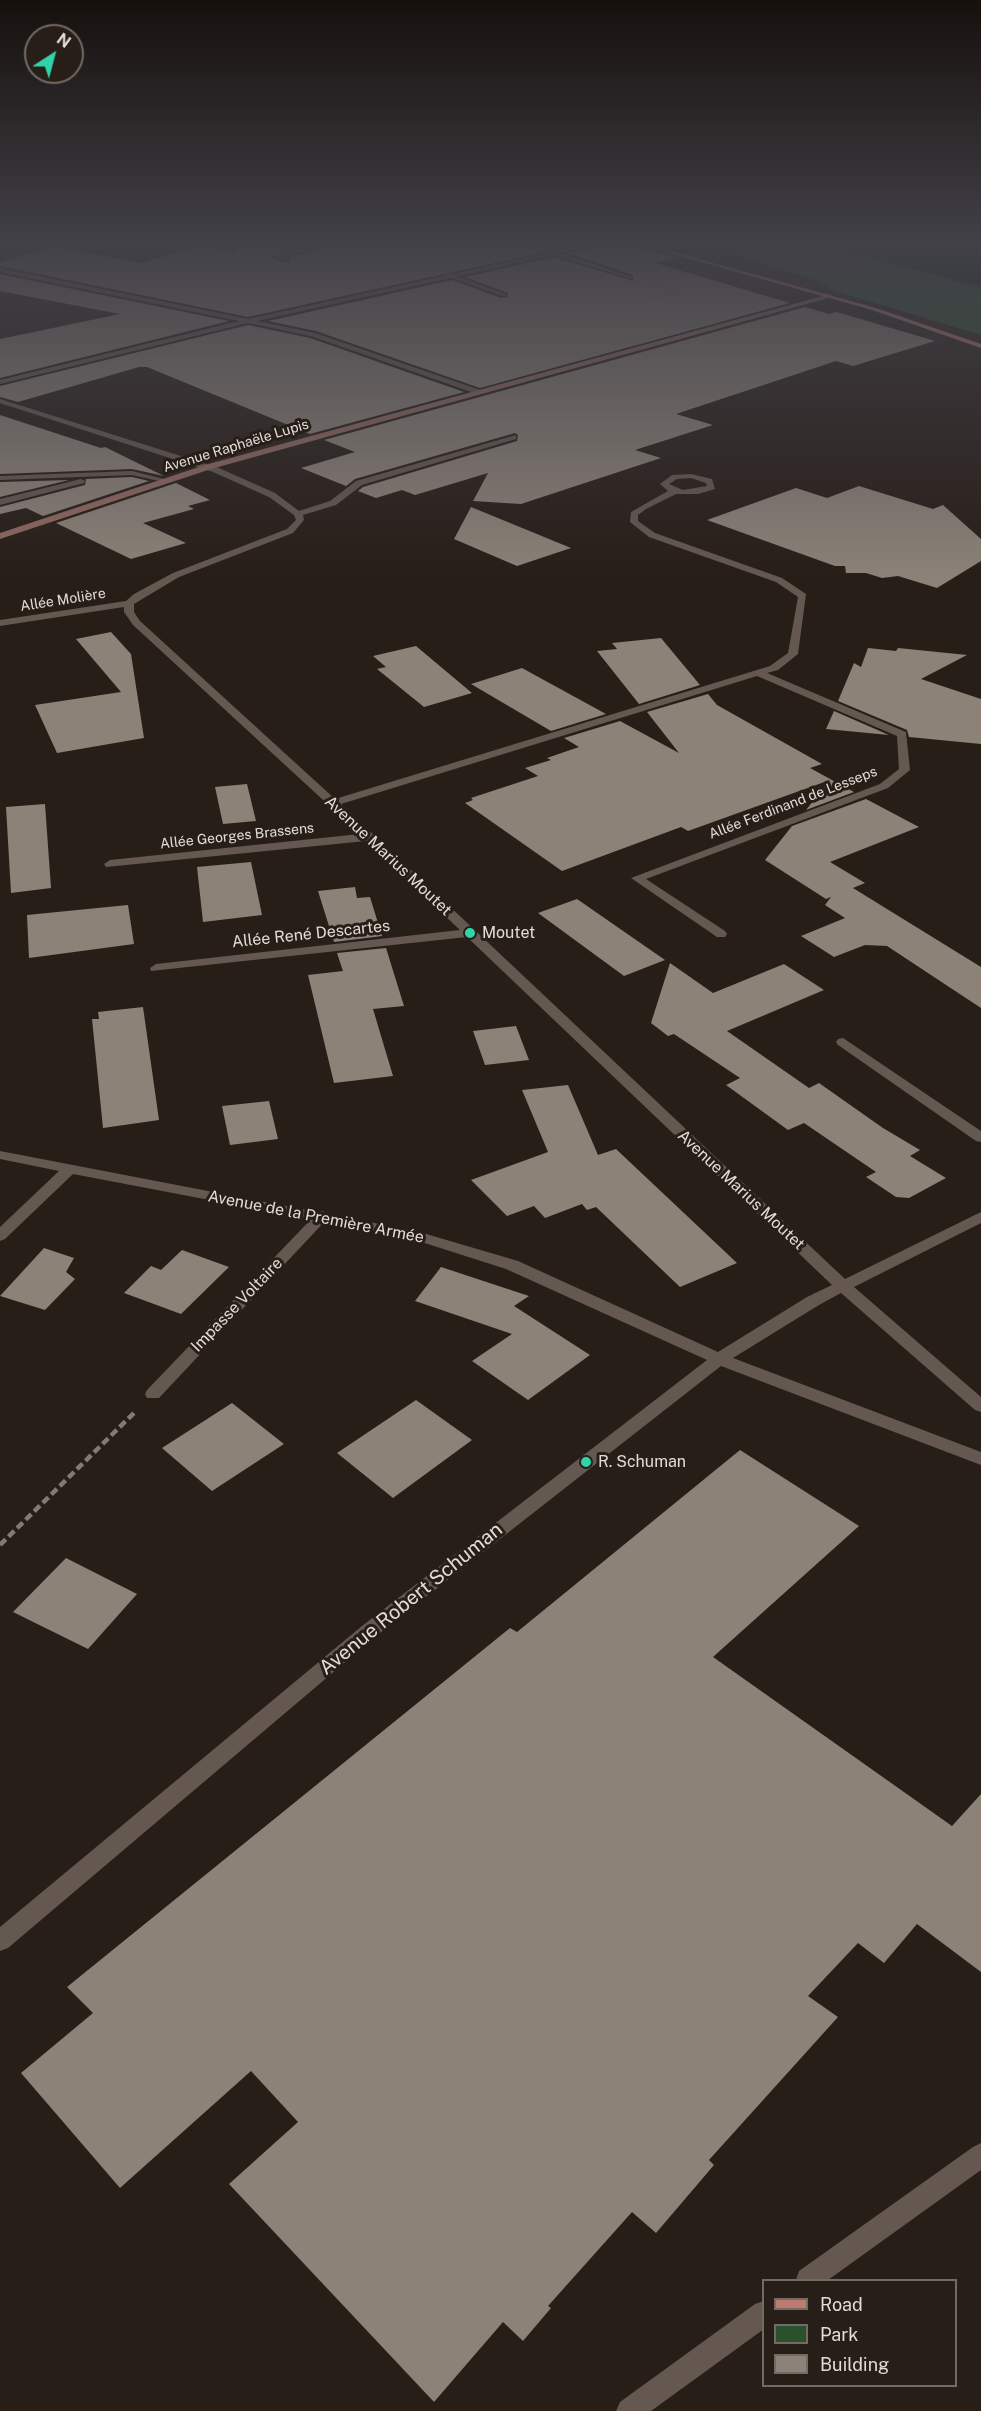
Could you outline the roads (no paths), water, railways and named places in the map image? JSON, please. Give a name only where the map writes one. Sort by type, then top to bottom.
[{"type":"street","points":[[0,382],[103,357]]},
{"type":"street","points":[[378,357],[477,392]]},
{"type":"street","name":"Avenue Raphaële Lupis","points":[[0,536],[208,467],[607,357]]},
{"type":"street","points":[[0,400],[208,467],[272,495],[298,514],[300,520],[290,531],[176,575],[150,588],[129,603]]},
{"type":"street","points":[[298,514],[333,503],[359,483],[513,437]]},
{"type":"street","points":[[0,478],[132,473],[168,481]]},
{"type":"street","points":[[0,502],[104,474]]},
{"type":"street","points":[[333,803],[774,668],[793,654],[803,596],[779,580],[652,535],[634,522],[634,514],[643,507],[675,491],[698,492],[709,489],[712,484],[705,479],[691,476],[675,477],[665,481],[665,487],[675,491]]},
{"type":"street","name":"Allée Molière","points":[[0,623],[129,603]]},
{"type":"street","name":"Avenue Marius Moutet","points":[[129,603],[129,612],[136,623],[333,803],[843,1286],[981,1406]]},
{"type":"street","name":"Allée Ferdinand de Lesseps","points":[[721,934],[637,878],[884,786],[905,770],[902,734],[758,673]]},
{"type":"street","name":"Allée Georges Brassens","points":[[110,864],[368,837]]},
{"type":"street","name":"Allée René Descartes","points":[[156,968],[470,933]]},
{"type":"street","points":[[843,1042],[981,1138]]},
{"type":"street","name":"Avenue de la Première Armée","points":[[0,1155],[411,1234],[512,1265],[719,1359],[981,1459]]},
{"type":"street","points":[[0,1236],[69,1169]]},
{"type":"street","name":"Impasse Voltaire","points":[[153,1394],[322,1216]]},
{"type":"street","name":"Avenue Robert Schuman","points":[[0,1941],[369,1630],[719,1359],[843,1286],[981,1217]]},
{"type":"street","points":[[809,2279],[981,2155]]},
{"type":"street","points":[[629,2411],[762,2314]]},
{"type":"place","name":"Moutet","points":[[470,933]]},
{"type":"place","name":"R. Schuman","points":[[586,1462]]}]
